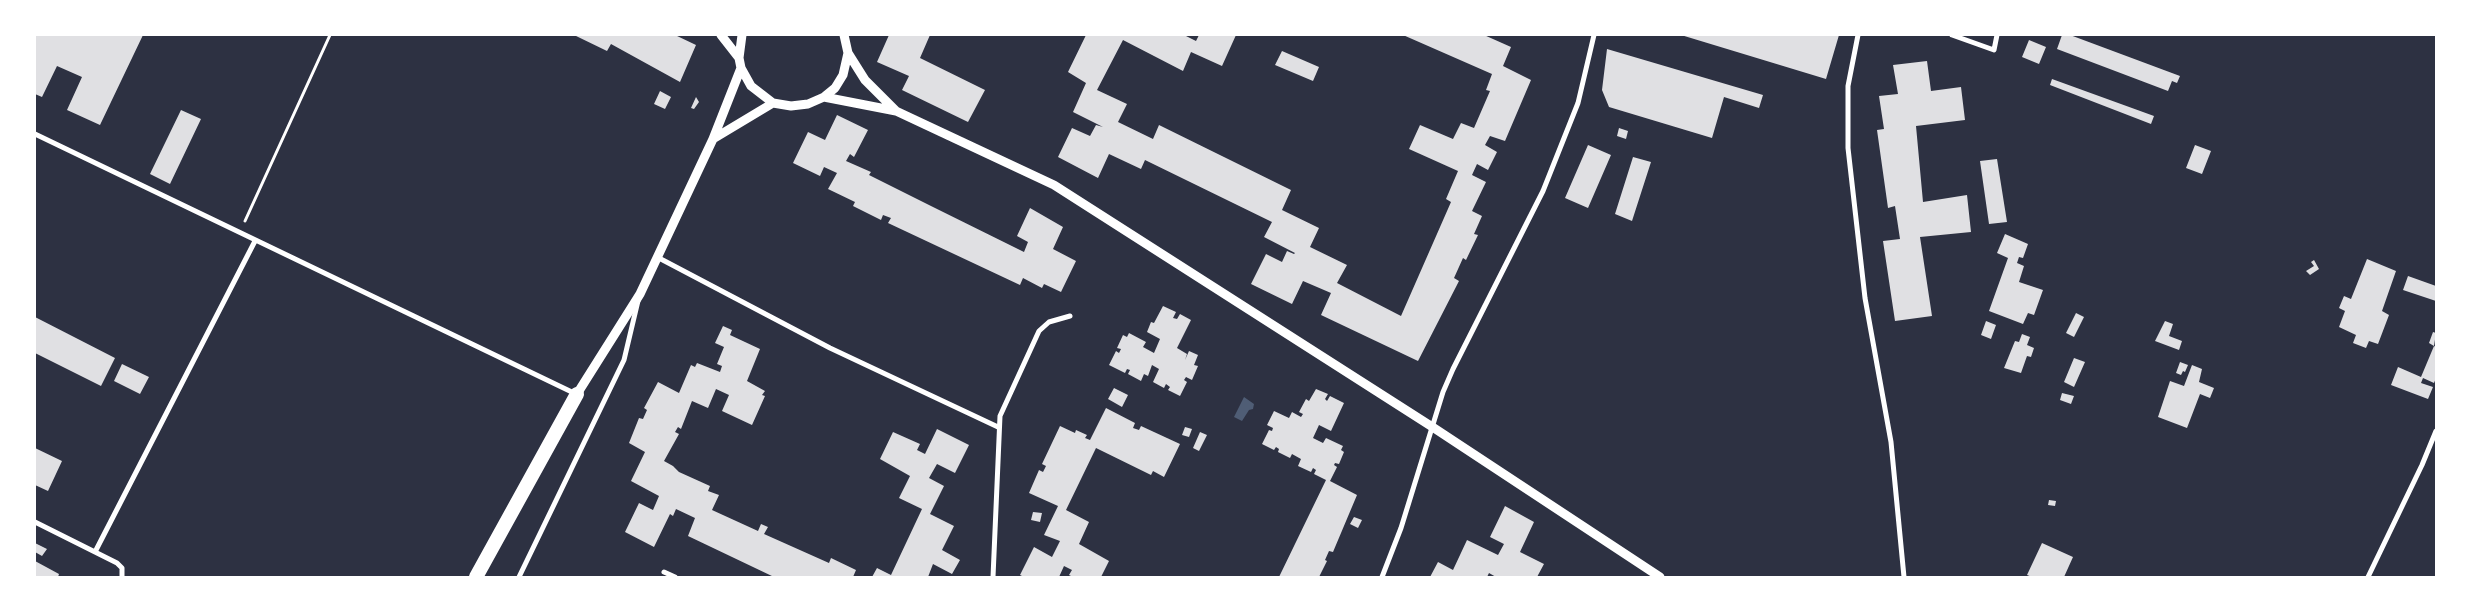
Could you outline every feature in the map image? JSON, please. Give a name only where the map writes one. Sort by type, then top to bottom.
[{"type":"highway","points":[[478,575],[577,394]]},
{"type":"street","points":[[721,35],[739,58]]},
{"type":"street","points":[[742,35],[739,58],[741,68],[751,86],[773,103],[790,106],[808,104],[824,97],[835,88],[843,75],[848,52]]},
{"type":"street","points":[[844,35],[848,52],[865,80],[896,111]]},
{"type":"street","points":[[1382,577],[1401,528],[1434,428],[1443,392],[1547,183],[1578,104],[1594,35]]},
{"type":"street","points":[[1858,35],[1848,86],[1848,148],[1865,298],[1891,442],[1904,577]]},
{"type":"street","points":[[1952,35],[1994,50],[1997,35]]},
{"type":"street","points":[[35,134],[577,394],[640,294],[713,139],[741,68]]},
{"type":"street","points":[[824,97],[896,111],[1054,185],[1434,428],[1660,577]]},
{"type":"street","points":[[713,139],[773,103]]},
{"type":"street","points":[[94,552],[255,241]]},
{"type":"street","points":[[657,257],[830,348],[998,427]]},
{"type":"street","points":[[520,577],[624,360],[640,294]]},
{"type":"street","points":[[993,577],[998,427],[1003,405],[1039,331],[1049,322],[1070,316]]},
{"type":"street","points":[[2368,577],[2422,465],[2436,431]]},
{"type":"street","points":[[35,522],[117,563],[122,568],[122,577]]},
{"type":"street","points":[[664,572],[675,577]]},
{"type":"path","points":[[239,233],[330,35]]},
{"type":"water","points":[[1244,397],[1254,404],[1253,409],[1249,410],[1242,421],[1234,417]]},
{"type":"building","points":[[35,35],[143,35],[100,125],[67,110],[82,77],[57,66],[42,97],[35,94]]},
{"type":"building","points":[[574,35],[675,35],[696,45],[680,82],[611,44],[607,51]]},
{"type":"building","points":[[889,35],[930,35],[920,58],[985,90],[968,122],[902,90],[909,76],[877,62]]},
{"type":"building","points":[[1086,35],[1184,35],[1196,41],[1199,35],[1236,35],[1222,66],[1191,52],[1183,71],[1123,40],[1097,90],[1127,104],[1118,122],[1153,139],[1159,125],[1291,190],[1282,210],[1319,228],[1310,247],[1347,265],[1337,283],[1401,316],[1451,202],[1446,199],[1458,171],[1409,149],[1420,125],[1453,139],[1461,123],[1474,128],[1490,91],[1486,90],[1492,74],[1403,35],[1484,35],[1511,47],[1503,66],[1531,80],[1505,141],[1490,136],[1485,145],[1497,152],[1488,170],[1477,164],[1472,175],[1486,182],[1472,211],[1482,216],[1474,234],[1478,235],[1466,260],[1463,258],[1454,278],[1459,281],[1418,361],[1321,315],[1331,293],[1303,281],[1292,304],[1251,284],[1266,254],[1282,262],[1287,251],[1295,253],[1264,237],[1272,222],[1145,160],[1141,169],[1109,154],[1098,178],[1058,157],[1072,128],[1090,136],[1096,125],[1103,127],[1073,112],[1086,83],[1068,72]]},
{"type":"building","points":[[1681,35],[1839,35],[1826,79]]},
{"type":"building","points":[[2062,35],[2070,35],[2180,76],[2177,83],[2172,81],[2168,91],[2057,49]]},
{"type":"building","points":[[2029,40],[2046,47],[2039,64],[2022,57]]},
{"type":"building","points":[[1607,49],[1763,95],[1759,108],[1724,97],[1712,138],[1609,107],[1602,90]]},
{"type":"building","points":[[1282,51],[1319,67],[1313,81],[1275,65]]},
{"type":"building","points":[[1927,61],[1931,91],[1961,87],[1965,120],[1916,126],[1923,202],[1967,195],[1971,232],[1920,237],[1932,316],[1895,321],[1883,241],[1900,239],[1895,206],[1888,208],[1877,130],[1884,129],[1879,96],[1898,94],[1893,65]]},
{"type":"building","points":[[2052,79],[2154,116],[2151,124],[2050,85]]},
{"type":"building","points":[[660,91],[671,97],[665,109],[654,104]]},
{"type":"building","points":[[696,97],[699,102],[694,109],[691,108]]},
{"type":"building","points":[[181,110],[201,119],[170,184],[150,174]]},
{"type":"building","points":[[837,115],[868,130],[854,157],[850,154],[846,161],[871,172],[869,175],[931,206],[1024,252],[1028,242],[1017,236],[1030,208],[1063,227],[1053,249],[1076,261],[1061,292],[1044,284],[1042,288],[1023,278],[1020,285],[888,223],[891,218],[883,215],[881,220],[853,206],[855,202],[828,189],[837,173],[824,167],[820,176],[793,163],[808,132],[825,140]]},
{"type":"building","points":[[1619,128],[1628,131],[1626,139],[1617,136]]},
{"type":"building","points":[[1588,145],[1611,155],[1588,208],[1565,198]]},
{"type":"building","points":[[2195,145],[2211,151],[2202,174],[2186,168]]},
{"type":"building","points":[[1633,157],[1651,162],[1632,221],[1615,214]]},
{"type":"building","points":[[1997,159],[2007,222],[1989,224],[1980,161]]},
{"type":"building","points":[[2005,234],[2028,244],[2023,258],[2019,257],[2017,263],[2024,266],[2019,282],[2043,290],[2034,315],[2028,313],[2023,324],[1989,311],[2008,258],[1997,253]]},
{"type":"building","points":[[2367,259],[2396,271],[2382,311],[2389,315],[2378,344],[2369,341],[2366,348],[2353,343],[2356,335],[2339,327],[2345,311],[2339,308],[2344,296],[2351,299]]},
{"type":"building","points":[[2314,260],[2319,269],[2310,275],[2306,271],[2314,266],[2311,262]]},
{"type":"building","points":[[2408,276],[2436,286],[2436,301],[2403,290]]},
{"type":"building","points":[[1163,306],[1176,312],[1173,318],[1177,319],[1180,314],[1191,320],[1177,348],[1187,354],[1185,360],[1189,351],[1198,355],[1194,365],[1198,366],[1192,380],[1186,377],[1184,380],[1187,382],[1180,396],[1168,390],[1170,387],[1166,384],[1164,388],[1153,382],[1159,369],[1152,365],[1148,376],[1144,374],[1141,381],[1128,374],[1130,370],[1127,369],[1125,373],[1109,365],[1116,351],[1119,353],[1121,349],[1117,348],[1123,335],[1127,337],[1129,333],[1146,342],[1143,347],[1154,353],[1160,339],[1147,332],[1151,322],[1154,323]]},
{"type":"building","points":[[2076,313],[2084,317],[2074,337],[2066,333]]},
{"type":"building","points":[[35,317],[115,358],[101,386],[35,353]]},
{"type":"building","points":[[1986,321],[1996,325],[1991,339],[1981,335]]},
{"type":"building","points":[[2165,321],[2173,324],[2169,336],[2182,341],[2179,350],[2155,341]]},
{"type":"building","points":[[723,326],[732,330],[730,335],[760,349],[747,381],[765,391],[762,395],[765,396],[752,425],[722,411],[729,395],[716,389],[708,408],[692,401],[681,429],[678,427],[675,432],[679,434],[664,461],[679,472],[710,486],[708,491],[719,495],[712,510],[758,531],[761,524],[768,527],[764,534],[829,563],[831,558],[856,570],[853,577],[774,577],[688,536],[695,518],[676,509],[673,516],[670,514],[654,547],[625,532],[639,503],[653,510],[659,496],[631,481],[645,452],[629,443],[639,418],[643,419],[647,410],[644,408],[658,382],[679,393],[691,365],[695,367],[697,363],[720,372],[722,366],[717,364],[724,347],[715,343]]},
{"type":"building","points":[[2433,332],[2436,333],[2434,346],[2429,343]]},
{"type":"building","points":[[2022,334],[2030,337],[2027,345],[2034,348],[2031,357],[2027,356],[2021,373],[2004,368],[2015,341],[2019,342]]},
{"type":"building","points":[[2434,346],[2436,347],[2436,378],[2434,383],[2423,378],[2421,383],[2433,387],[2428,399],[2391,385],[2398,367],[2421,377]]},
{"type":"building","points":[[2074,358],[2085,362],[2074,387],[2064,382]]},
{"type":"building","points":[[2180,362],[2188,365],[2185,372],[2183,371],[2181,375],[2176,373]]},
{"type":"building","points":[[122,364],[149,377],[140,394],[114,381]]},
{"type":"building","points":[[2192,365],[2202,369],[2199,382],[2214,388],[2210,398],[2200,394],[2187,428],[2158,417],[2170,381],[2184,386]]},
{"type":"building","points":[[1114,388],[1128,395],[1122,407],[1108,399]]},
{"type":"building","points":[[1316,389],[1328,394],[1325,399],[1327,401],[1330,396],[1344,403],[1331,431],[1319,425],[1313,438],[1323,443],[1326,438],[1343,446],[1341,450],[1344,452],[1339,464],[1335,463],[1334,465],[1337,467],[1330,481],[1357,495],[1333,552],[1329,551],[1325,560],[1327,561],[1319,577],[1279,577],[1326,480],[1314,474],[1316,470],[1313,468],[1311,472],[1298,466],[1301,459],[1292,454],[1290,458],[1278,452],[1279,449],[1276,447],[1274,450],[1262,444],[1269,430],[1272,431],[1273,428],[1267,425],[1274,411],[1289,418],[1292,412],[1301,417],[1303,414],[1299,412],[1306,399],[1309,401]]},
{"type":"building","points":[[2062,393],[2074,396],[2071,404],[2060,400]]},
{"type":"building","points":[[1106,408],[1135,423],[1133,428],[1139,430],[1141,426],[1180,444],[1164,477],[1153,471],[1151,475],[1096,448],[1066,510],[1089,522],[1079,544],[1109,561],[1101,577],[1073,577],[1069,575],[1072,570],[1064,566],[1059,577],[1024,577],[1020,575],[1034,547],[1052,557],[1060,541],[1044,535],[1058,506],[1029,493],[1039,470],[1043,472],[1046,466],[1042,464],[1060,426],[1075,433],[1076,430],[1087,435],[1085,438],[1090,440]]},
{"type":"building","points":[[1185,427],[1192,429],[1189,437],[1182,435]]},
{"type":"building","points":[[937,429],[969,445],[955,473],[937,464],[929,478],[944,486],[930,514],[954,526],[942,550],[960,560],[952,574],[933,564],[928,577],[872,577],[877,568],[891,575],[922,509],[899,498],[910,476],[880,459],[893,432],[920,444],[917,450],[925,454]]},
{"type":"building","points":[[1200,432],[1207,435],[1199,451],[1193,448]]},
{"type":"building","points":[[35,448],[62,461],[48,491],[35,485]]},
{"type":"building","points":[[2049,500],[2056,501],[2055,506],[2048,505]]},
{"type":"building","points":[[1505,506],[1534,522],[1520,552],[1544,564],[1537,577],[1496,577],[1489,573],[1487,577],[1430,577],[1438,562],[1453,570],[1467,540],[1498,555],[1504,544],[1490,537]]},
{"type":"building","points":[[1033,512],[1042,513],[1040,522],[1031,520]]},
{"type":"building","points":[[1354,517],[1362,520],[1358,528],[1350,524]]},
{"type":"building","points":[[35,543],[47,549],[42,556],[35,552]]},
{"type":"building","points":[[2042,543],[2073,557],[2064,577],[2032,577],[2027,575]]},
{"type":"building","points":[[35,561],[59,574],[58,577],[35,577]]}]
